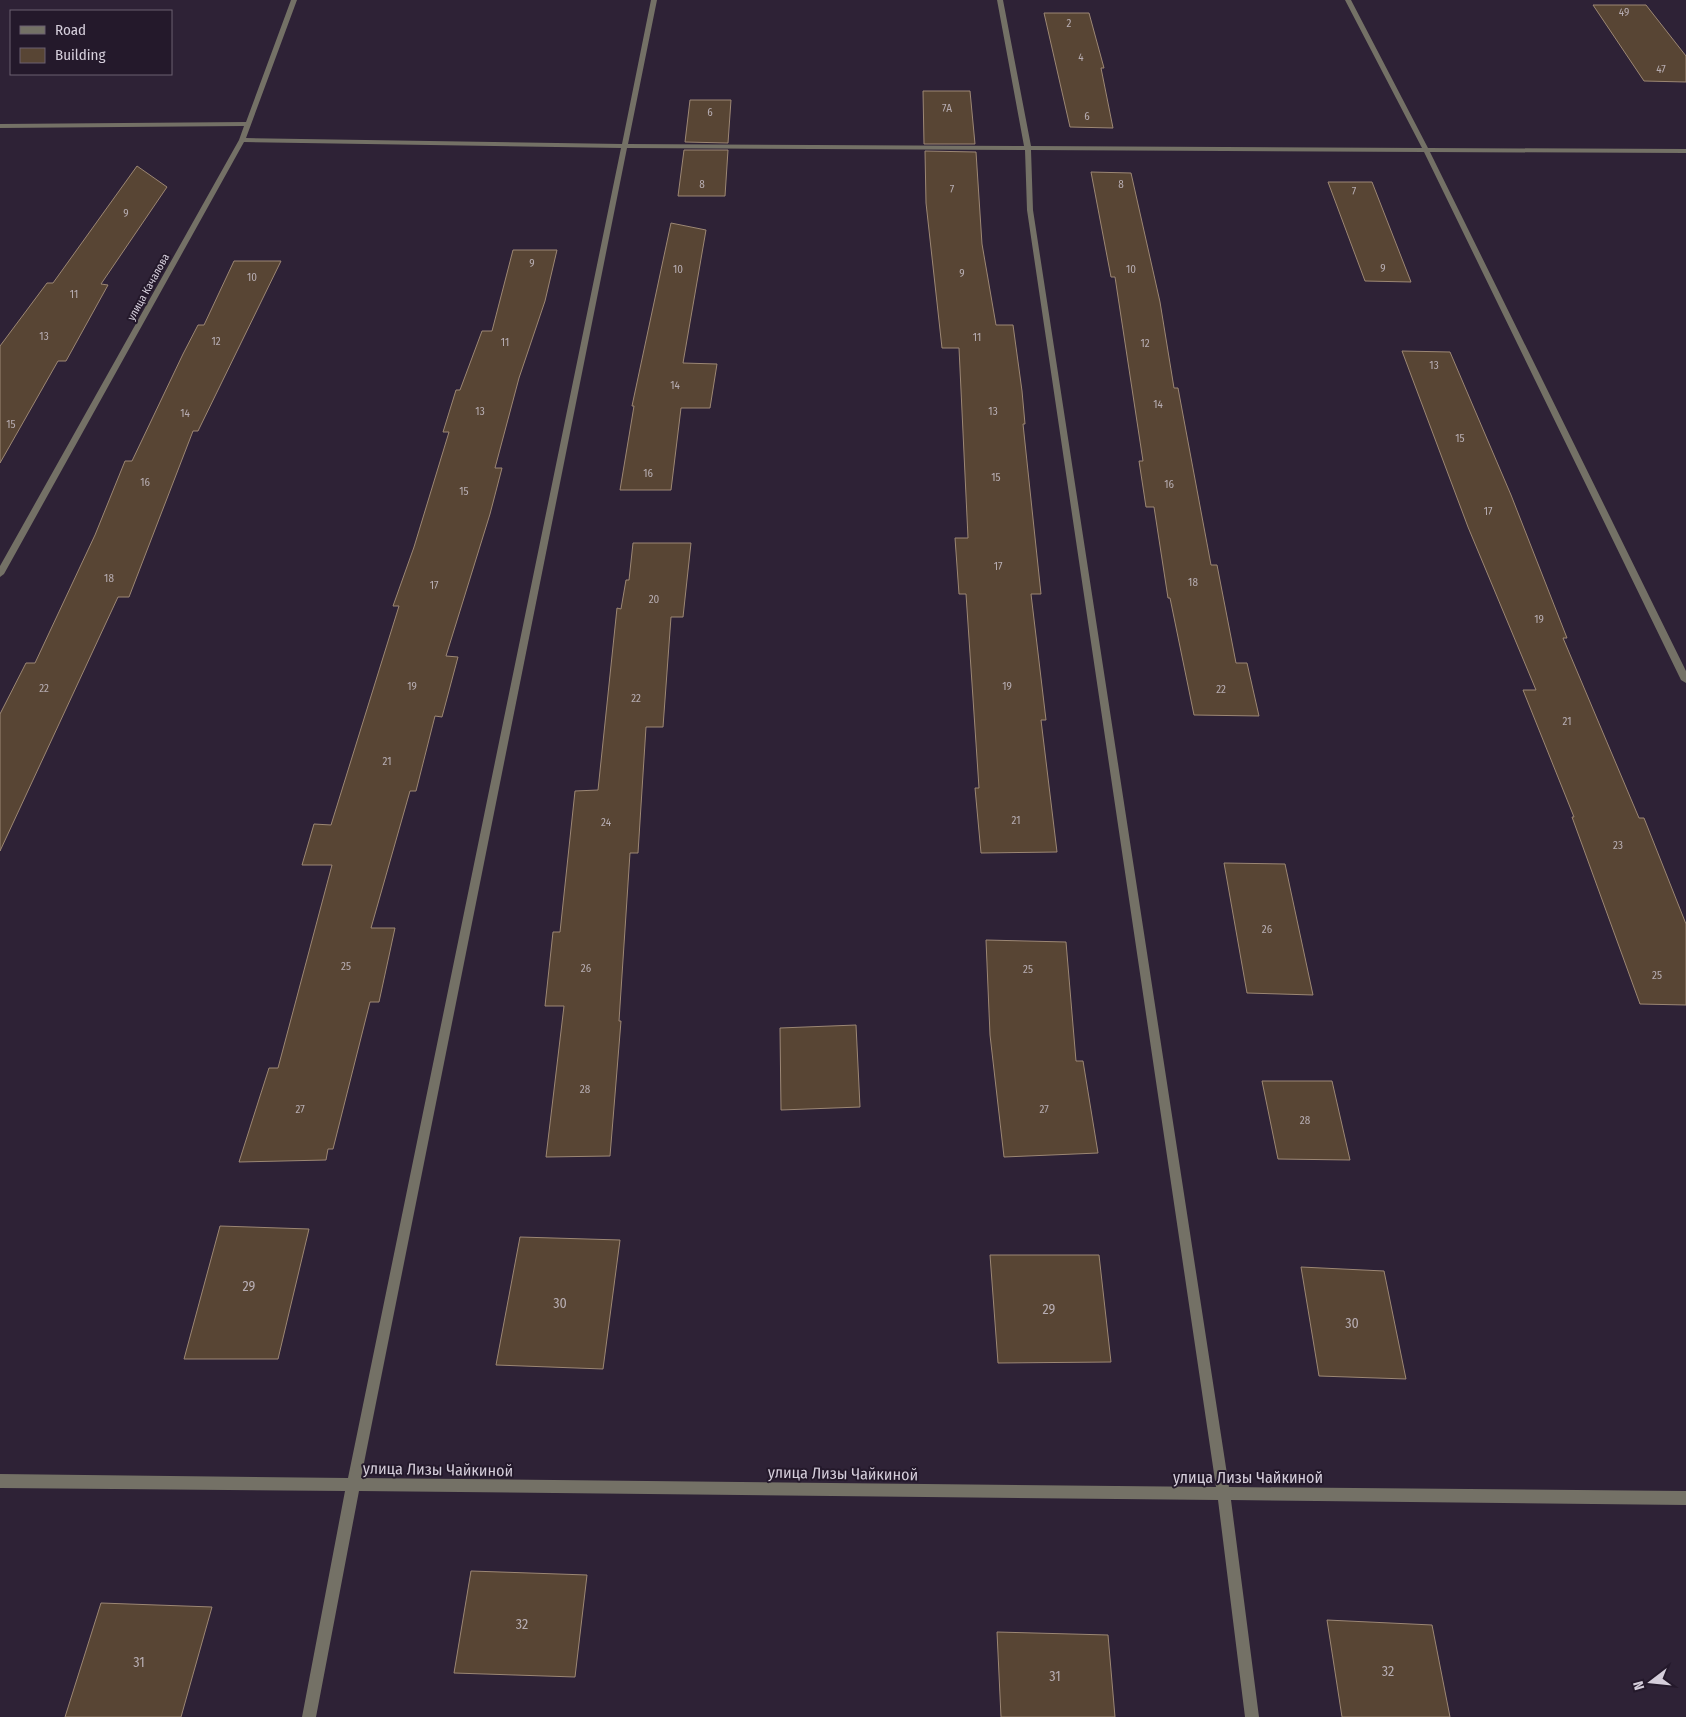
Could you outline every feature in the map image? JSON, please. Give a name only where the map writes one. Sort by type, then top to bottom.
[{"type":"street","name":"улица Качалова","points":[[0,574],[242,140],[294,0]]},
{"type":"street","points":[[309,1717],[352,1486],[654,0]]},
{"type":"street","points":[[1000,0],[1028,148],[1030,210],[1224,1495],[1252,1717]]},
{"type":"street","points":[[1348,0],[1426,150],[1686,680]]},
{"type":"street","points":[[0,126],[248,124]]},
{"type":"street","points":[[242,140],[623,146],[1686,151]]},
{"type":"street","name":"улица Лизы Чайкиной","points":[[0,1482],[1686,1498]]},
{"type":"building","points":[[1593,5],[1646,5],[1686,56],[1686,82],[1644,81]]},
{"type":"building","points":[[1044,13],[1089,13],[1104,68],[1101,68],[1113,128],[1070,127]]},
{"type":"building","points":[[923,91],[970,91],[975,144],[924,144]]},
{"type":"building","points":[[690,100],[731,100],[728,143],[685,142]]},
{"type":"building","points":[[684,150],[728,150],[725,196],[678,196]]},
{"type":"building","points":[[925,151],[976,152],[982,244],[996,325],[1013,325],[1022,391],[1025,424],[1023,424],[1041,594],[1031,594],[1046,720],[1041,720],[1057,852],[981,853],[975,788],[979,788],[966,594],[959,594],[955,538],[968,538],[959,348],[942,348],[926,203]]},
{"type":"building","points":[[137,166],[167,187],[101,284],[108,285],[66,361],[58,361],[0,463],[0,346],[47,283],[53,283]]},
{"type":"building","points":[[1091,172],[1131,173],[1160,302],[1174,388],[1178,388],[1211,565],[1217,565],[1236,663],[1247,663],[1259,716],[1194,715],[1170,598],[1168,598],[1154,507],[1146,507],[1139,461],[1143,461],[1115,277],[1111,277]]},
{"type":"building","points":[[1328,182],[1372,182],[1411,282],[1365,281]]},
{"type":"building","points":[[671,223],[706,230],[683,363],[717,364],[710,408],[681,408],[671,490],[620,490],[634,406],[632,406]]},
{"type":"building","points":[[513,250],[557,250],[545,301],[519,378],[495,468],[502,468],[490,514],[446,656],[458,657],[442,717],[435,716],[416,791],[410,791],[371,928],[395,928],[379,1002],[370,1002],[333,1149],[328,1149],[326,1160],[239,1162],[269,1068],[278,1068],[332,865],[302,865],[314,824],[331,825],[399,606],[393,606],[414,547],[449,432],[443,432],[456,390],[460,390],[482,331],[492,331]]},
{"type":"building","points":[[234,261],[281,261],[198,431],[193,431],[129,597],[118,597],[0,851],[0,714],[26,663],[35,663],[95,535],[125,461],[132,461],[183,354],[198,325],[204,325]]},
{"type":"building","points":[[1402,351],[1450,352],[1511,495],[1567,638],[1563,638],[1639,818],[1644,818],[1686,924],[1686,1005],[1640,1004],[1572,817],[1574,817],[1523,690],[1536,690],[1468,527]]},
{"type":"building","points":[[633,543],[691,543],[683,617],[671,617],[663,727],[646,727],[638,853],[630,853],[619,1021],[621,1021],[610,1156],[546,1157],[564,1006],[545,1006],[553,932],[560,932],[575,791],[598,790],[617,608],[621,609],[626,580],[629,580]]},
{"type":"building","points":[[1224,863],[1285,864],[1313,995],[1247,993]]},
{"type":"building","points":[[986,940],[1066,942],[1076,1061],[1083,1061],[1098,1153],[1004,1157],[990,1035]]},
{"type":"building","points":[[856,1025],[860,1107],[781,1110],[780,1028]]},
{"type":"building","points":[[1262,1081],[1332,1081],[1350,1160],[1278,1159]]},
{"type":"building","points":[[220,1226],[309,1229],[278,1359],[184,1359]]},
{"type":"building","points":[[520,1237],[620,1240],[603,1369],[496,1365]]},
{"type":"building","points":[[990,1255],[1099,1255],[1111,1362],[998,1363]]},
{"type":"building","points":[[1301,1267],[1384,1271],[1406,1379],[1319,1376]]},
{"type":"building","points":[[471,1571],[587,1575],[575,1677],[454,1673]]},
{"type":"building","points":[[101,1603],[212,1607],[181,1717],[65,1717]]},
{"type":"building","points":[[1327,1620],[1432,1625],[1450,1717],[1342,1717]]},
{"type":"building","points":[[997,1632],[1108,1635],[1115,1717],[1001,1717]]}]
